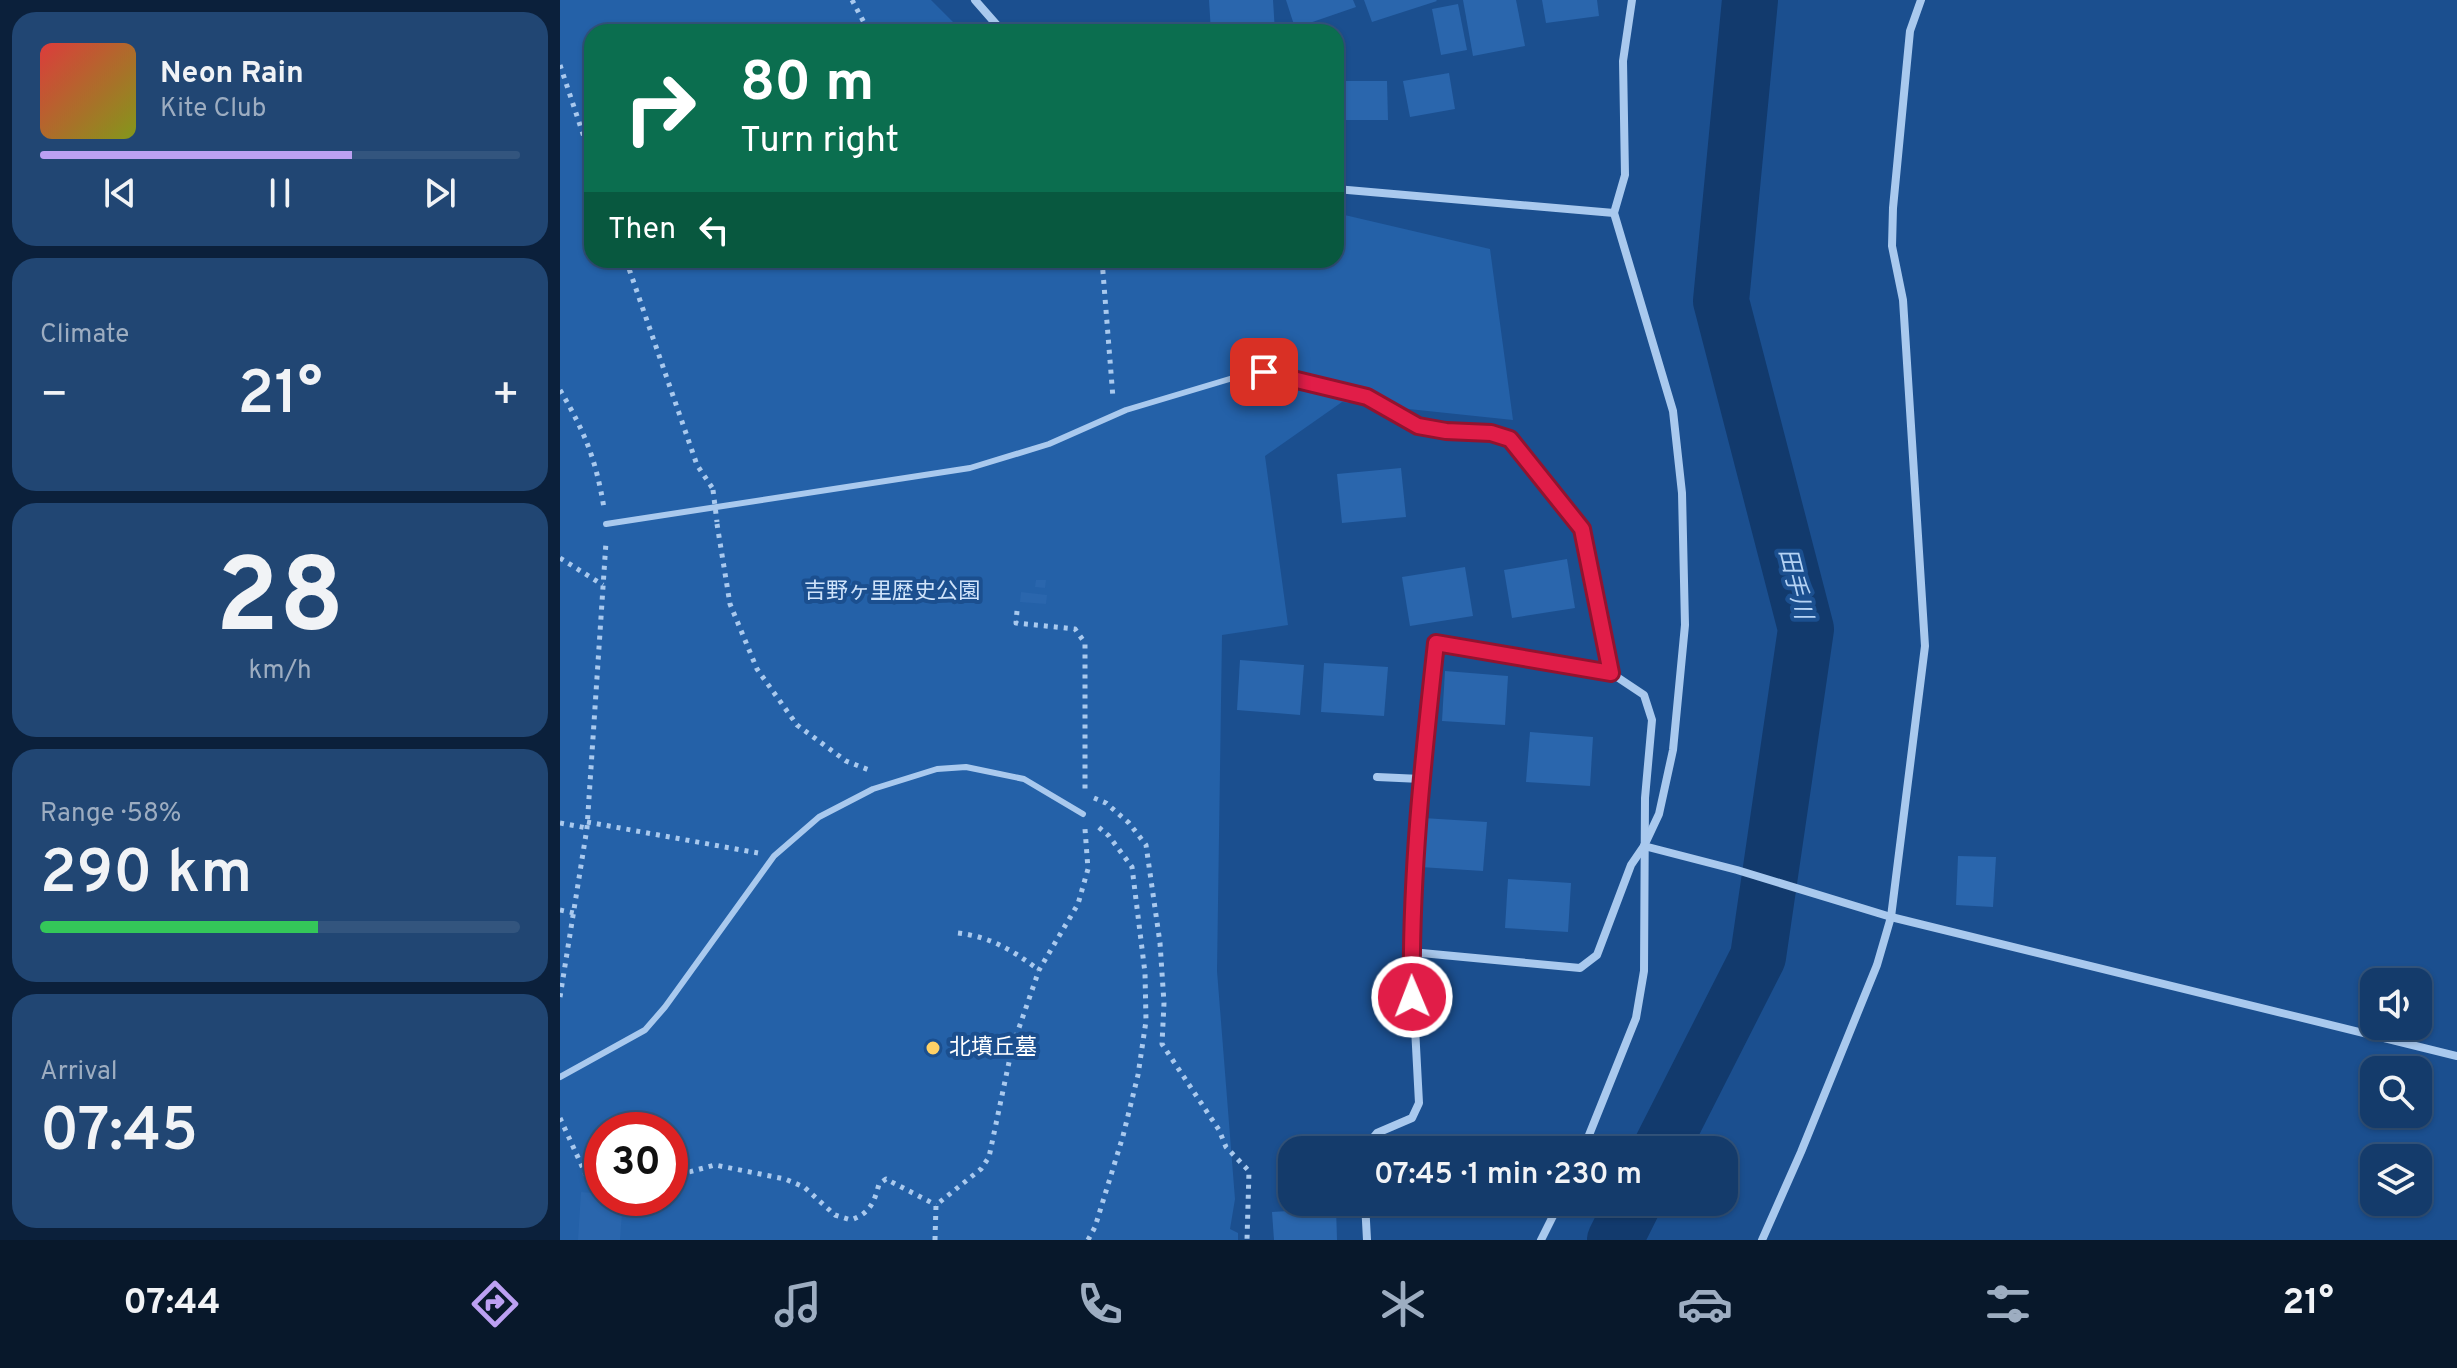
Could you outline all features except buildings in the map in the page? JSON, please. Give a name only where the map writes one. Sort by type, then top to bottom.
[{"type":"street","points":[[975,0],[996,24]]},
{"type":"street","points":[[1411,952],[1580,968],[1597,955],[1631,865],[1659,814],[1673,750],[1685,625],[1682,493],[1673,411],[1614,213],[1625,175],[1623,61],[1632,0]]},
{"type":"street","points":[[1762,1240],[1877,965],[1891,917],[1925,646],[1903,300],[1892,246],[1910,31],[1921,0]]},
{"type":"street","points":[[1344,190],[1614,213]]},
{"type":"street","points":[[1375,1136],[1412,1118],[1419,1103],[1411,952],[1421,779],[1436,643],[1611,673],[1644,695],[1652,720],[1645,798],[1644,971],[1636,1018],[1589,1136]]},
{"type":"street","points":[[1377,777],[1421,779]]},
{"type":"street","points":[[1644,846],[1737,870],[1891,917],[2457,1056]]},
{"type":"street","points":[[1366,1216],[1367,1240]]},
{"type":"street","points":[[1541,1240],[1553,1216]]},
{"type":"lane","points":[[606,524],[970,468],[1049,444],[1114,415],[1243,375],[1264,372],[1367,397],[1418,426],[1491,433],[1510,439],[1582,529],[1611,673]]},
{"type":"lane","points":[[560,1077],[645,1030],[774,856],[819,817],[873,789],[937,769],[966,767],[1024,779],[1083,814]]},
{"type":"path","points":[[852,0],[865,24]]},
{"type":"path","points":[[560,65],[584,137]]},
{"type":"path","points":[[629,268],[697,465],[713,490],[730,604],[757,669],[797,725],[846,761],[900,782]]},
{"type":"path","points":[[1103,268],[1114,415]]},
{"type":"path","points":[[560,390],[578,420],[598,469],[606,524],[587,825],[560,997]]},
{"type":"path","points":[[560,558],[603,585]]},
{"type":"path","points":[[1017,611],[1016,623],[1075,629],[1085,643],[1087,741],[1084,793],[1106,803],[1129,823],[1146,845],[1160,943],[1164,1003],[1162,1044],[1219,1130],[1226,1147],[1249,1171],[1247,1240]]},
{"type":"path","points":[[935,1240],[936,1205],[981,1169],[989,1157],[1012,1048],[1039,970],[1078,904],[1088,869],[1083,814]]},
{"type":"path","points":[[1083,814],[1109,836],[1132,867],[1145,973],[1146,1021],[1138,1075],[1123,1136],[1095,1227],[1088,1240]]},
{"type":"path","points":[[560,823],[774,856]]},
{"type":"path","points":[[560,910],[574,913]]},
{"type":"path","points":[[958,933],[981,936],[1007,946],[1039,970]]},
{"type":"path","points":[[560,1118],[584,1171]]},
{"type":"path","points":[[688,1172],[715,1165],[785,1179],[804,1187],[835,1215],[851,1220],[866,1214],[875,1201],[879,1184],[886,1179],[936,1205]]},
{"type":"green space","name":"吉野ヶ里歴史公園","points":[[560,0],[931,0],[955,24],[584,24],[584,268],[1344,268],[1344,215],[1490,249],[1513,420],[1342,402],[1265,456],[1288,625],[1222,635],[1217,971],[1235,1199],[1230,1229],[1238,1233],[1238,1240],[560,1240]]},
{"type":"waterway","name":"田手川","points":[[1667,1136],[1758,957],[1806,629],[1721,301],[1750,0]]},
{"type":"waterway","name":"田手川","points":[[1615,1240],[1627,1216]]},
{"type":"place","name":"北墳丘墓","points":[[933,1048]]},
{"type":"route","points":[[1264,372],[1367,397],[1418,426],[1491,433],[1510,439],[1582,529],[1611,673],[1436,643],[1421,779],[1411,952],[1412,997]]}]
